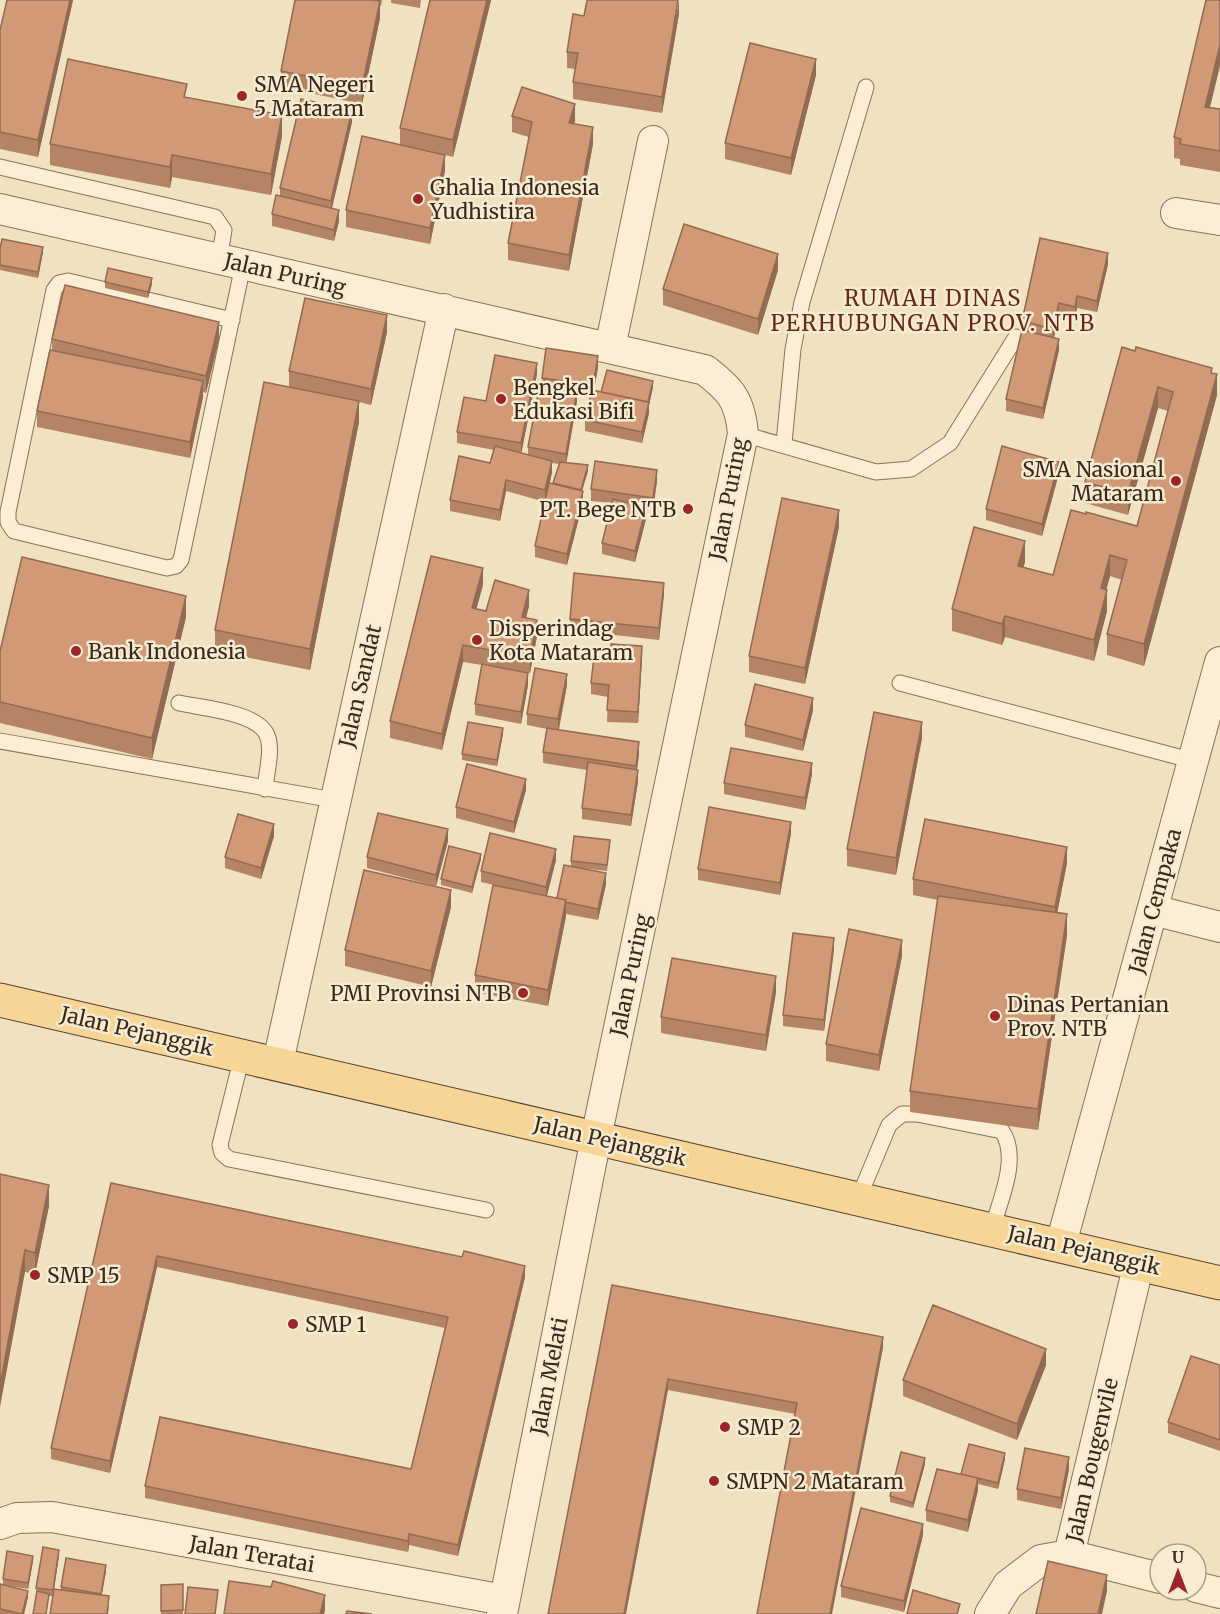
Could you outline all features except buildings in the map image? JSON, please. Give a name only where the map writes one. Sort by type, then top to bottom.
[{"type":"main road","name":"Jalan Pejanggik","points":[[0,1000],[242,1056],[278,1062],[1220,1283]]},
{"type":"street","points":[[610,348],[653,141]]},
{"type":"street","name":"Jalan Puring","points":[[0,209],[705,370],[730,390],[741,413],[743,434],[596,1138]]},
{"type":"street","points":[[1176,213],[1220,220]]},
{"type":"street","name":"Jalan Sandat","points":[[278,1062],[444,309]]},
{"type":"street","name":"Jalan Cempaka","points":[[1061,1244],[1220,662]]},
{"type":"street","points":[[1153,910],[1220,927]]},
{"type":"street","name":"Jalan Melati","points":[[503,1607],[596,1138]]},
{"type":"street","name":"Jalan Bougenvile","points":[[990,1614],[1008,1585],[1041,1560],[1069,1555],[1139,1263]]},
{"type":"street","name":"Jalan Teratai","points":[[0,1524],[17,1518],[52,1517],[503,1607]]},
{"type":"street","points":[[1069,1555],[1148,1575]]},
{"type":"lane","points":[[784,443],[793,349],[802,302],[866,87]]},
{"type":"lane","points":[[0,166],[215,217],[224,230],[231,262],[232,320],[181,560],[176,566],[167,568],[14,531],[8,522],[8,512],[54,290],[59,284],[68,281],[232,320]]},
{"type":"lane","points":[[743,434],[784,443],[876,472],[911,469],[950,443],[1016,337]]},
{"type":"lane","points":[[900,682],[1194,760]]},
{"type":"lane","points":[[179,703],[250,718],[267,733],[269,751],[265,789]]},
{"type":"lane","points":[[0,741],[334,800]]},
{"type":"lane","points":[[242,1056],[220,1145],[222,1153],[229,1159],[486,1210]]},
{"type":"lane","points":[[859,1197],[889,1125],[902,1114],[917,1114],[1002,1131],[1009,1142],[1009,1165],[992,1228]]},
{"type":"place","name":"SMA Negeri 5 Mataram","points":[[242,96]]},
{"type":"place","name":"Ghalia Indonesia Yudhistira","points":[[418,199]]},
{"type":"place","name":"Bengkel Edukasi Bifi","points":[[501,399]]},
{"type":"place","name":"SMA Nasional Mataram","points":[[1176,481]]},
{"type":"place","name":"PT. Bege NTB","points":[[688,509]]},
{"type":"place","name":"Disperindag Kota Mataram","points":[[477,640]]},
{"type":"place","name":"Bank Indonesia","points":[[76,651]]},
{"type":"place","name":"PMI Provinsi NTB","points":[[523,993]]},
{"type":"place","name":"Dinas Pertanian Prov. NTB","points":[[995,1016]]},
{"type":"place","name":"SMP 15","points":[[35,1275]]},
{"type":"place","name":"SMP 1","points":[[293,1324]]},
{"type":"place","name":"SMP 2","points":[[725,1427]]},
{"type":"place","name":"SMPN 2 Mataram","points":[[714,1481]]},
{"type":"district","name":"RUMAH DINAS PERHUBUNGAN PROV. NTB","points":[[933,310]]}]
